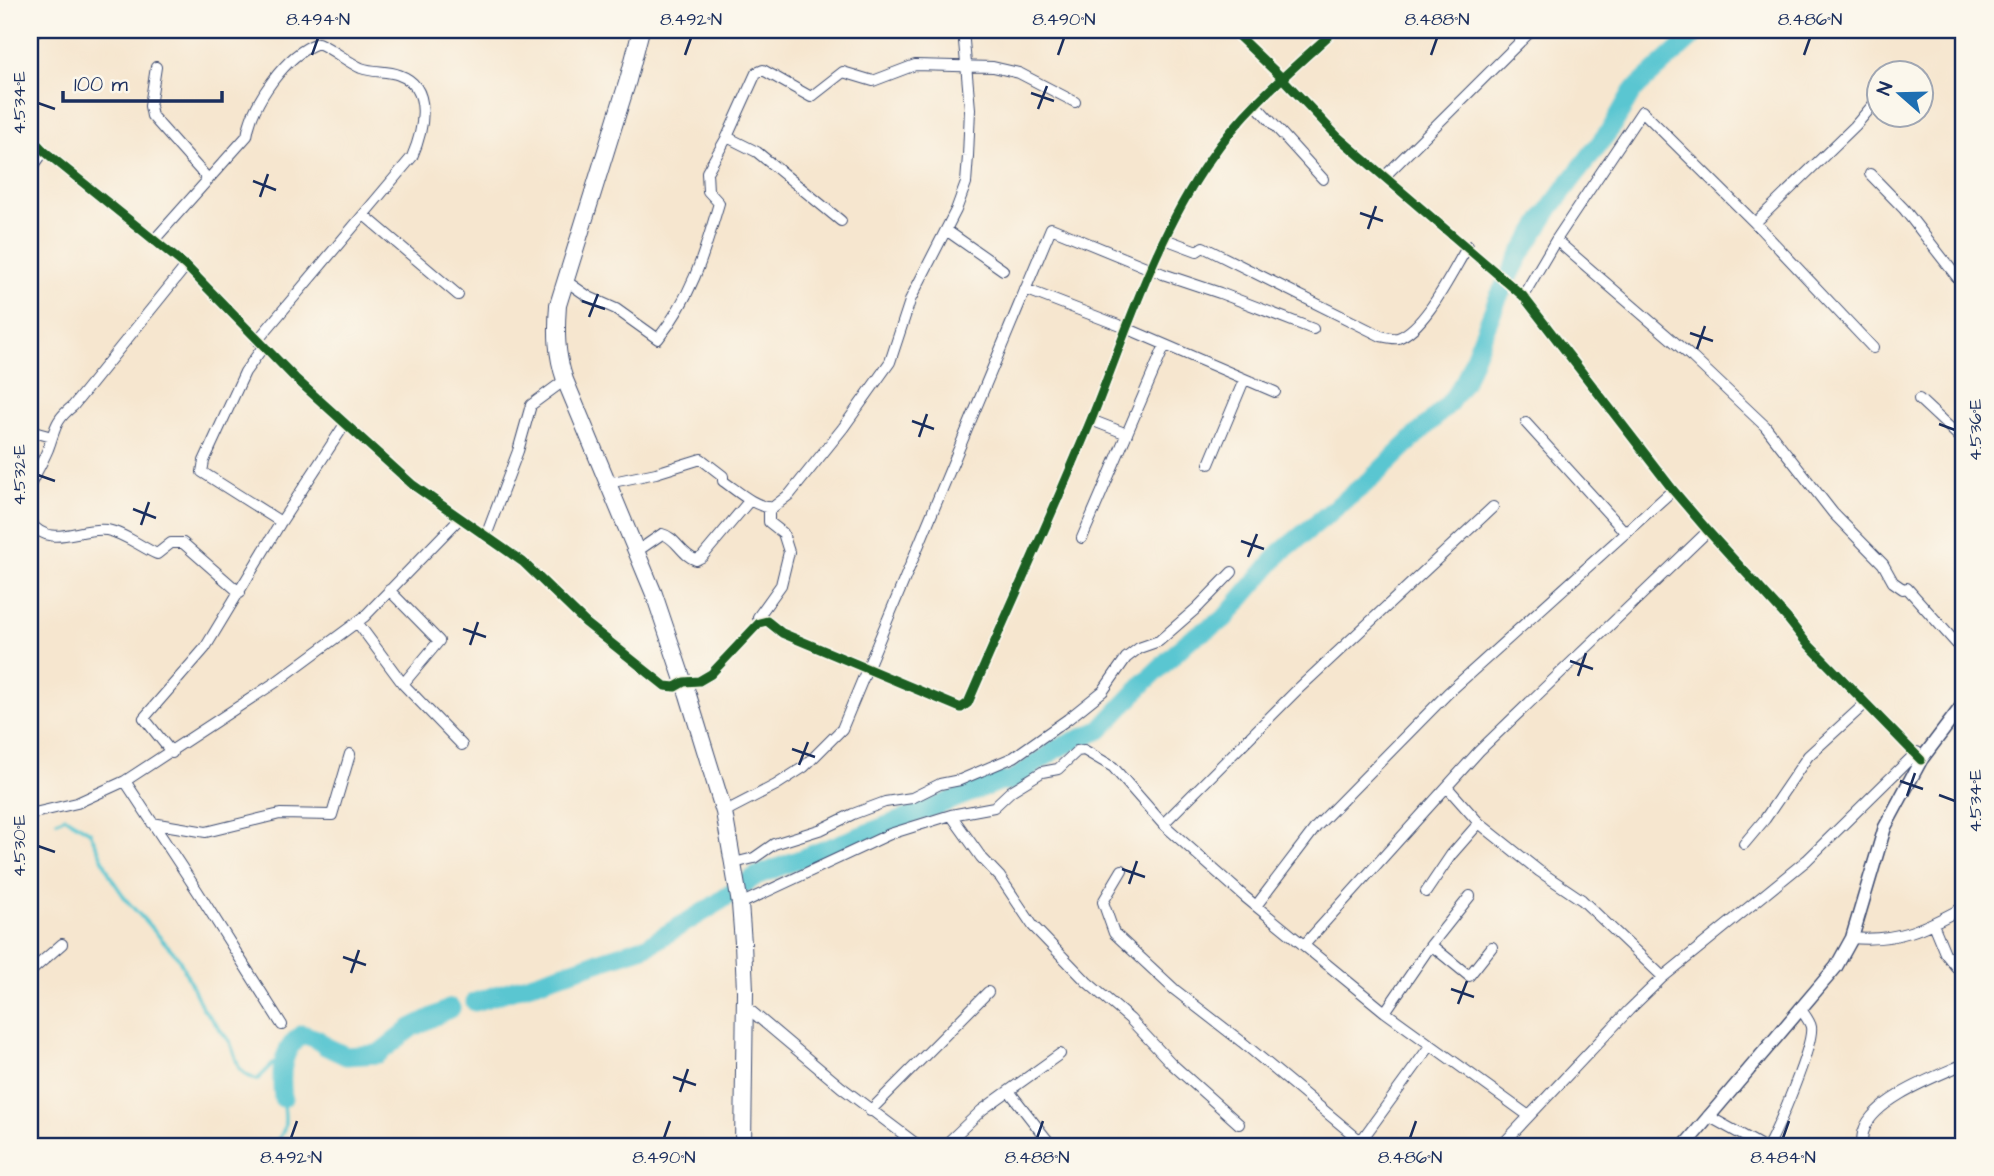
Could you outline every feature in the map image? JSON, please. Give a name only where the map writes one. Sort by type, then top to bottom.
[{"type":"main road","points":[[641,30],[558,305],[556,336],[559,362],[565,380],[654,594],[724,812],[740,900],[745,1006],[743,1146]]},
{"type":"street","points":[[30,36],[38,30]]},
{"type":"street","points":[[608,483],[656,473],[701,459],[723,476],[723,481],[750,500],[759,506],[772,508],[790,494],[843,428],[890,362],[911,298],[946,230],[966,183],[970,109],[963,30]]},
{"type":"street","points":[[1231,30],[1282,78],[1338,137],[1520,293],[1708,531],[1805,641],[1919,756]]},
{"type":"street","points":[[30,136],[44,151],[186,266],[260,344],[413,485],[523,562],[586,623],[640,669],[665,686],[675,687],[684,682],[699,681],[711,674],[759,623],[767,621],[782,634],[961,708],[968,702],[1091,420],[1150,268],[1165,239],[1209,160],[1244,114],[1335,30]]},
{"type":"street","points":[[1385,176],[1532,30]]},
{"type":"street","points":[[155,239],[247,136],[249,120],[273,80],[311,45],[318,43],[364,69],[400,75],[410,80],[418,90],[424,122],[412,157],[260,344],[204,461],[202,472],[281,522]]},
{"type":"street","points":[[566,281],[589,297],[616,309],[658,339],[681,305],[700,269],[719,203],[708,191],[707,172],[727,137],[756,73],[763,70],[811,97],[825,88],[839,73],[873,81],[915,65],[993,67],[1019,73],[1076,102]]},
{"type":"street","points":[[156,67],[150,106],[152,116],[208,179]]},
{"type":"street","points":[[1255,104],[1323,179]]},
{"type":"street","points":[[1520,293],[1642,111],[1755,223],[1873,348]]},
{"type":"street","points":[[1755,223],[1864,115]]},
{"type":"street","points":[[727,137],[757,152],[841,221]]},
{"type":"street","points":[[30,171],[44,151]]},
{"type":"street","points":[[1870,174],[1904,209],[1964,286]]},
{"type":"street","points":[[364,215],[458,295]]},
{"type":"street","points":[[724,812],[804,767],[842,729],[1051,228],[1313,329]]},
{"type":"street","points":[[946,230],[1003,270]]},
{"type":"street","points":[[1165,239],[1197,251],[1203,247],[1381,336],[1396,339],[1413,329],[1423,318],[1468,246]]},
{"type":"street","points":[[1556,240],[1693,358],[1765,426],[1833,513],[1883,564],[1893,582],[1903,589],[1907,588],[1964,652]]},
{"type":"street","points":[[30,485],[61,416],[73,406],[186,266]]},
{"type":"street","points":[[1025,289],[1126,328],[1275,392]]},
{"type":"street","points":[[1082,538],[1165,345]]},
{"type":"street","points":[[486,536],[519,451],[531,405],[565,380]]},
{"type":"street","points":[[1209,464],[1244,380]]},
{"type":"street","points":[[1919,399],[1964,441]]},
{"type":"street","points":[[1091,420],[1127,434]]},
{"type":"street","points":[[1526,423],[1625,532]]},
{"type":"street","points":[[172,752],[144,718],[205,648],[281,522],[345,424]]},
{"type":"street","points":[[30,431],[52,437]]},
{"type":"street","points":[[1256,906],[1325,817],[1448,693],[1673,490]]},
{"type":"street","points":[[636,552],[662,534],[668,535],[690,558],[696,560],[702,557],[750,500]]},
{"type":"street","points":[[759,623],[758,617],[781,585],[789,552],[783,533],[769,522],[769,507]]},
{"type":"street","points":[[1163,824],[1297,690],[1493,507]]},
{"type":"street","points":[[30,814],[77,803],[125,781],[276,682],[357,622],[460,518]]},
{"type":"street","points":[[30,522],[35,530],[47,536],[61,537],[106,530],[157,554],[171,543],[183,543],[240,593]]},
{"type":"street","points":[[1305,944],[1479,751],[1708,531]]},
{"type":"street","points":[[734,863],[754,858],[774,844],[822,829],[853,814],[885,802],[912,798],[940,784],[960,780],[1014,757],[1103,691],[1126,658],[1139,648],[1159,641],[1232,572]]},
{"type":"street","points":[[389,590],[439,641],[403,684]]},
{"type":"street","points":[[357,622],[403,684],[462,745]]},
{"type":"street","points":[[1744,844],[1765,819],[1808,756],[1866,703]]},
{"type":"street","points":[[1502,1146],[1663,977],[1807,860],[1919,756],[1964,703]]},
{"type":"street","points":[[740,900],[890,834],[951,815],[994,807],[1011,791],[1042,772],[1058,769],[1077,751],[1084,750],[1114,767],[1163,824],[1256,906],[1385,1012],[1529,1116]]},
{"type":"street","points":[[152,822],[206,832],[279,814],[332,815],[350,754]]},
{"type":"street","points":[[1684,1146],[1836,967],[1852,938],[1885,827],[1919,756]]},
{"type":"street","points":[[125,781],[282,1025]]},
{"type":"street","points":[[1447,787],[1479,822],[1539,871],[1565,886],[1582,900],[1663,977]]},
{"type":"street","points":[[951,815],[981,857],[1000,877],[1033,926],[1087,982],[1130,1019],[1172,1064],[1240,1124]]},
{"type":"street","points":[[1426,892],[1451,855],[1479,822]]},
{"type":"street","points":[[1122,870],[1103,902],[1114,933],[1175,990],[1242,1041],[1357,1138],[1363,1138],[1430,1046]]},
{"type":"street","points":[[1385,1012],[1431,945],[1470,896]]},
{"type":"street","points":[[1852,938],[1877,940],[1900,936],[1933,924],[1964,907]]},
{"type":"street","points":[[1933,924],[1945,953],[1964,977]]},
{"type":"street","points":[[30,972],[62,944]]},
{"type":"street","points":[[1431,945],[1469,976],[1492,947]]},
{"type":"street","points":[[1964,987],[1964,1006]]},
{"type":"street","points":[[870,1111],[988,992]]},
{"type":"street","points":[[745,1006],[870,1111],[919,1146]]},
{"type":"street","points":[[1768,1146],[1810,1039],[1811,1025],[1800,1008]]},
{"type":"street","points":[[944,1146],[982,1110],[1060,1054]]},
{"type":"street","points":[[1862,1146],[1864,1129],[1870,1119],[1900,1093],[1964,1065]]},
{"type":"street","points":[[1009,1091],[1052,1146]]},
{"type":"street","points":[[1708,1116],[1762,1146]]},
{"type":"waterway","points":[[475,1002],[647,946],[756,876],[1001,781],[1010,782],[1056,749],[1100,730],[1189,640],[1224,619],[1281,552],[1371,479],[1448,405],[1465,380],[1498,298],[1521,254],[1551,207],[1612,127],[1632,92],[1700,30]]},
{"type":"waterway","points":[[57,821],[65,817],[90,832],[112,879],[127,901],[178,957],[202,1007],[230,1042],[239,1068],[246,1075],[257,1080],[289,1048]]},
{"type":"waterway","points":[[283,1098],[282,1080],[286,1055],[302,1034],[317,1039],[346,1056],[378,1054],[411,1028],[451,1008]]},
{"type":"waterway","points":[[268,1146],[280,1138],[283,1132],[283,1098]]},
{"type":"cycle path","points":[[1232,30],[1338,137],[1523,296],[1673,490],[1708,531],[1805,641],[1921,760]]},
{"type":"cycle path","points":[[30,136],[44,151],[186,266],[295,378],[413,485],[523,562],[586,623],[665,686],[675,687],[684,682],[699,681],[711,674],[759,623],[767,621],[782,633],[961,708],[968,703],[1046,526],[1143,286],[1173,221],[1210,159],[1238,123],[1335,30]]}]
